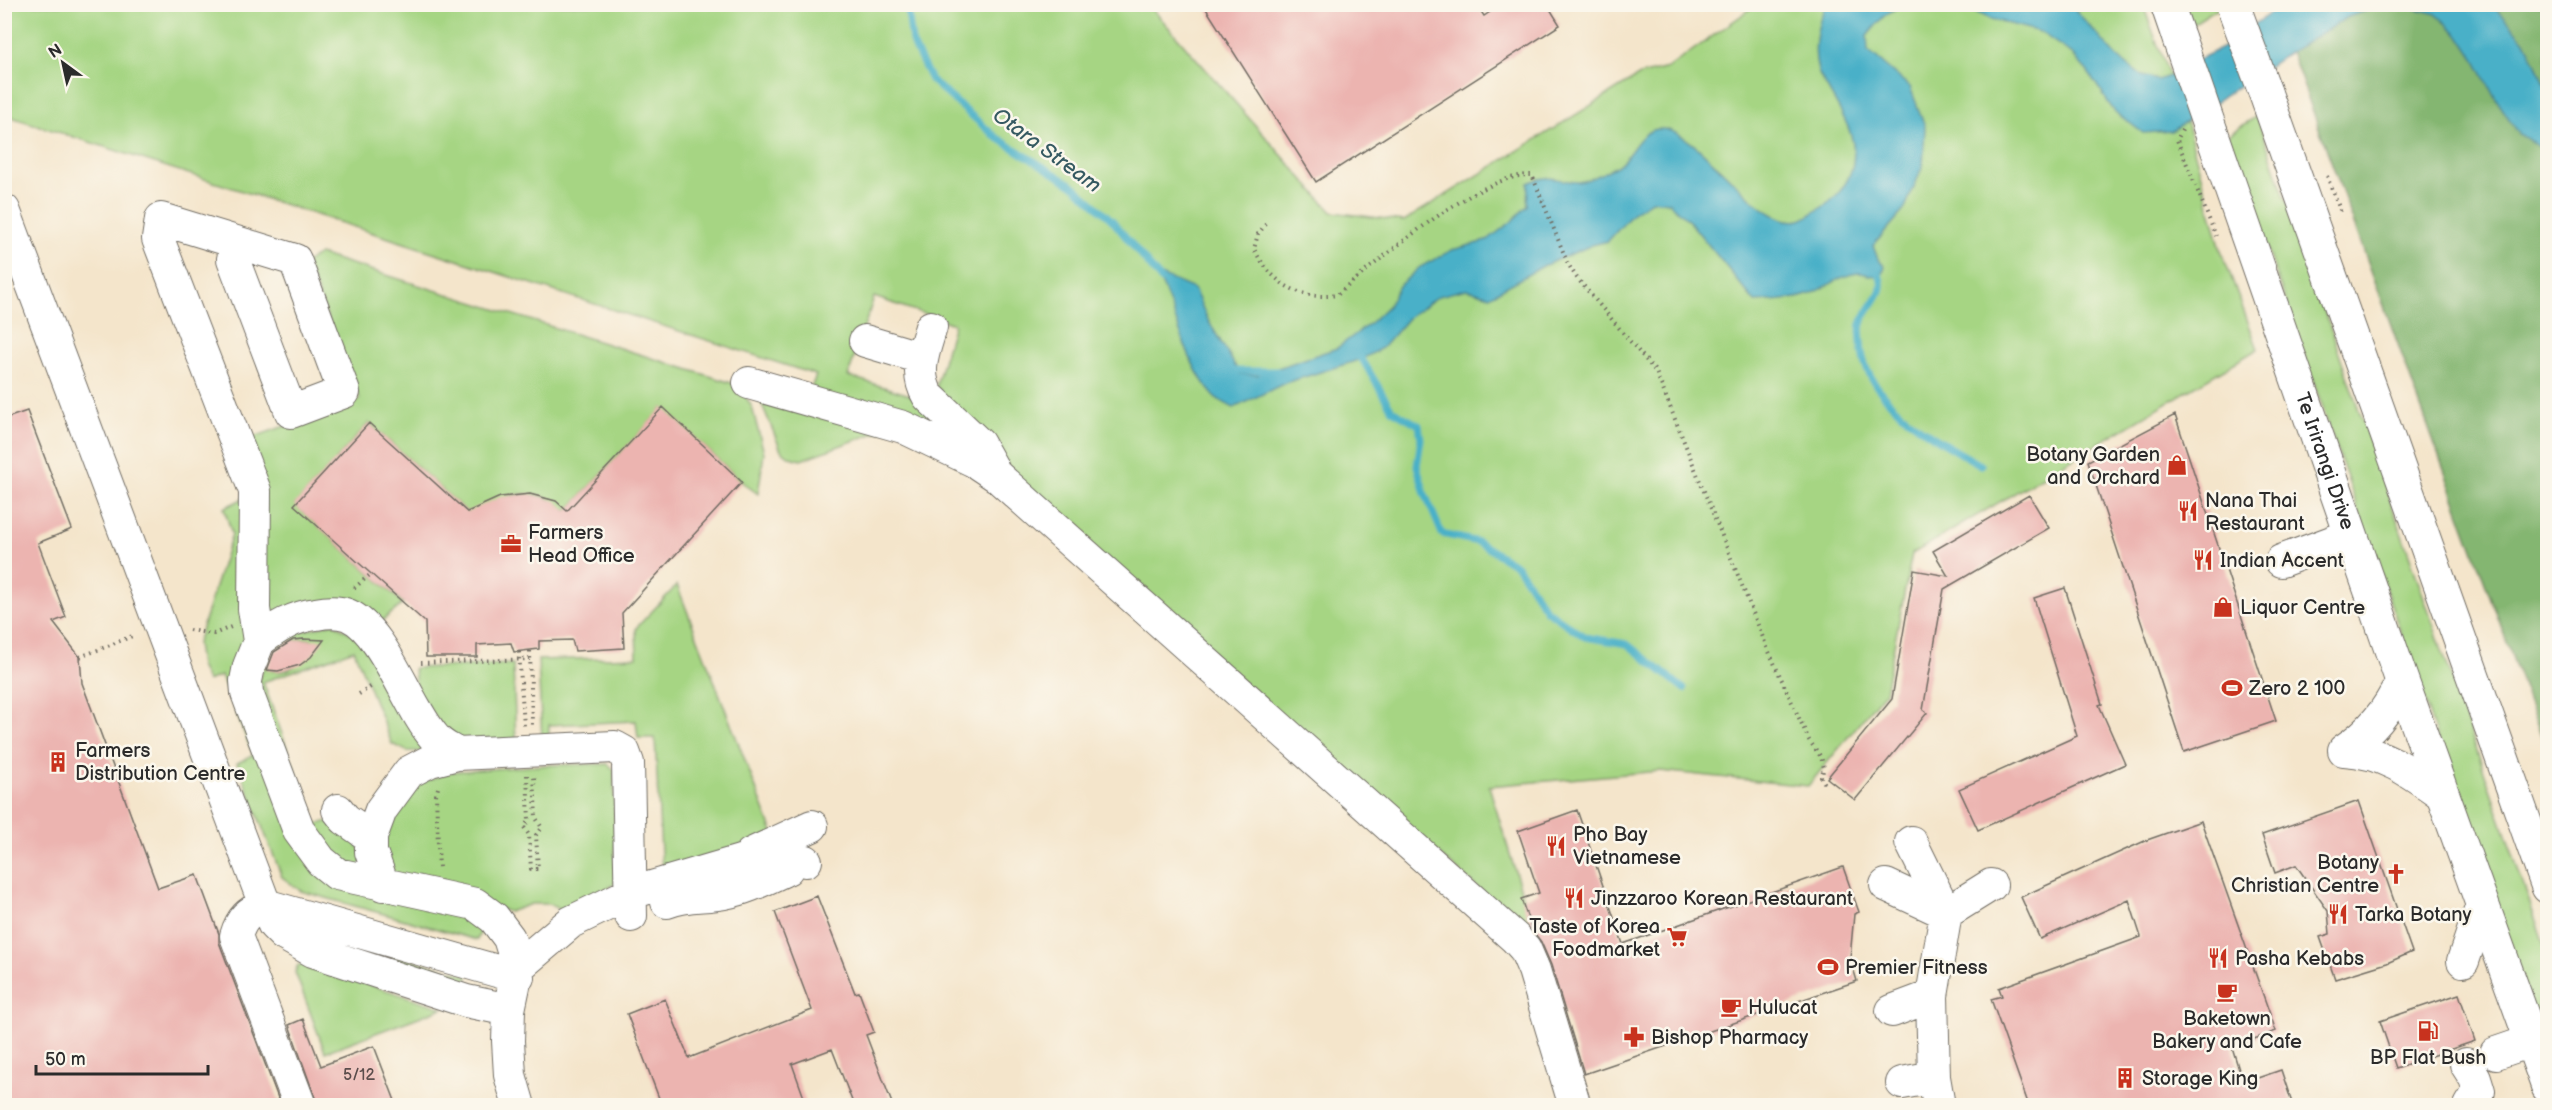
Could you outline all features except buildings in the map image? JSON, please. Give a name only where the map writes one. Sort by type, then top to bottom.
[{"type":"main road","name":"Te Irirangi Drive","points":[[2167,4],[2402,681],[2531,1041],[2546,1092]]},
{"type":"main road","points":[[2233,5],[2547,887]]},
{"type":"street","points":[[4,210],[274,925],[283,934],[313,951],[466,1001],[509,1010]]},
{"type":"street","points":[[238,243],[233,259],[291,412],[344,392],[295,260],[161,219],[158,239],[255,491],[254,609],[259,641]]},
{"type":"street","points":[[931,327],[919,376],[928,396],[979,444],[998,477]]},
{"type":"street","points":[[865,341],[922,358]]},
{"type":"street","points":[[749,383],[903,427],[974,461],[998,477],[1515,938],[1525,949],[1534,969],[1575,1106]]},
{"type":"street","points":[[2281,561],[2351,535]]},
{"type":"street","points":[[452,768],[422,722],[381,648],[363,626],[348,615],[328,612],[307,615],[279,624],[259,641],[249,666],[246,681],[247,693],[299,831],[321,861],[337,874],[475,904],[494,918],[509,938],[518,972],[509,1010],[510,1075],[519,1106]]},
{"type":"street","points":[[2402,681],[2390,707],[2361,739],[2344,750],[2360,751],[2391,760],[2443,795]]},
{"type":"street","points":[[383,885],[371,852],[371,837],[381,810],[409,772],[430,760],[452,768],[603,747],[621,748],[628,763],[631,904]]},
{"type":"street","points":[[338,810],[345,819],[371,837]]},
{"type":"street","points":[[300,1106],[236,936],[240,922],[249,912],[265,905],[518,972],[631,904],[740,861],[756,850],[812,826]]},
{"type":"street","points":[[1902,1083],[1936,1091],[1932,996],[1946,913],[1911,842]]},
{"type":"street","points":[[631,904],[687,896],[723,894],[797,865],[782,856],[740,861]]},
{"type":"street","points":[[1886,885],[1946,913]]},
{"type":"street","points":[[1946,913],[1991,885]]},
{"type":"street","points":[[2463,960],[2482,905]]},
{"type":"street","points":[[1892,1011],[1932,996]]},
{"type":"street","points":[[2496,1053],[2531,1041]]},
{"type":"street","points":[[2466,1064],[2475,1078],[2479,1091],[2470,1106]]},
{"type":"path","points":[[1266,224],[1258,234],[1254,249],[1263,266],[1277,280],[1300,294],[1323,297],[1337,295],[1410,234],[1469,197],[1514,176],[1532,175],[1565,257],[1577,278],[1656,372],[1766,645],[1809,741],[1821,757],[1824,768],[1821,777],[1825,784]]},
{"type":"path","points":[[359,694],[412,664],[530,659]]},
{"type":"path","points":[[447,898],[439,871],[436,795],[437,789],[452,768]]},
{"type":"green space","points":[[2220,4],[2221,6],[2188,27],[2180,5]]},
{"type":"green space","points":[[4,5],[1149,5],[1332,212],[1404,221],[1640,75],[1668,68],[1756,5],[2143,5],[2187,124],[2221,250],[2258,349],[1912,554],[1885,692],[1808,786],[1660,771],[1489,786],[1536,939],[1018,486],[936,386],[954,324],[874,297],[848,376],[910,395],[976,453],[809,394],[816,375],[5,115]]},
{"type":"green space","points":[[2274,5],[2547,5],[2547,752]]},
{"type":"green space","points":[[2257,116],[2547,953],[2547,1054],[2228,135]]},
{"type":"green space","points":[[319,254],[738,385],[752,407],[764,453],[758,494],[742,482],[663,408],[567,511],[543,496],[518,494],[469,514],[369,423],[295,505],[403,603],[381,622],[268,621],[246,440],[360,399],[306,263]]},
{"type":"green space","points":[[756,390],[883,430],[801,460],[790,457],[781,450]]},
{"type":"green space","points":[[252,494],[244,618],[296,843],[452,904],[479,923],[481,931],[477,940],[301,891],[282,877],[237,763],[253,755],[221,676],[207,681],[200,666],[197,643],[232,534],[224,508]]},
{"type":"green space","points":[[677,585],[774,835],[662,871],[655,738],[638,738],[636,721],[549,725],[549,740],[542,741],[538,660],[637,657],[636,628]]},
{"type":"green space","points":[[333,623],[359,638],[426,752],[407,751],[392,744],[354,650],[263,682],[315,825],[335,819],[355,839],[369,873],[333,858],[309,834],[256,688],[273,639]],"holes":[[[311,639],[316,644],[300,662],[288,670],[273,671],[265,667],[272,649],[286,641]]]},
{"type":"green space","points":[[513,664],[516,743],[451,739],[416,690],[414,668]]},
{"type":"green space","points":[[608,764],[614,770],[615,884],[567,914],[549,904],[531,904],[509,912],[395,876],[383,844],[391,819],[407,797],[422,783],[448,772],[549,765]]},
{"type":"green space","points":[[300,930],[468,975],[466,984]]},
{"type":"green space","points":[[304,964],[443,1008],[325,1052],[295,972],[298,965]]},
{"type":"water","points":[[1826,5],[1901,5],[1884,16],[1867,36],[1868,51],[1910,87],[1925,126],[1923,166],[1904,210],[1873,246],[1878,259],[1885,267],[1880,276],[1851,274],[1804,296],[1755,302],[1689,221],[1668,202],[1653,200],[1634,212],[1608,241],[1592,245],[1543,266],[1490,296],[1466,289],[1439,296],[1409,317],[1382,348],[1362,359],[1285,383],[1234,408],[1216,398],[1195,368],[1156,273],[1194,289],[1209,322],[1240,374],[1257,375],[1337,348],[1369,324],[1388,306],[1399,286],[1420,267],[1452,250],[1486,241],[1511,222],[1527,206],[1528,183],[1542,178],[1577,182],[1591,179],[1621,163],[1641,138],[1654,130],[1663,129],[1679,135],[1696,146],[1749,197],[1767,211],[1784,219],[1806,218],[1837,194],[1845,184],[1854,161],[1849,130],[1820,76],[1816,63],[1816,37]]},
{"type":"water","points":[[1957,5],[2071,5],[2117,57],[2142,76],[2158,80],[2178,73],[2197,60],[2222,48],[2269,14],[2287,5],[2383,5],[2348,17],[2287,54],[2172,131],[2143,133],[2114,111],[2088,72],[2072,54],[2040,32],[1991,19]]},
{"type":"water","points":[[2402,5],[2492,5],[2526,42],[2547,90],[2547,152],[2519,134],[2458,34],[2436,14]]},
{"type":"waterway","name":"Otara Stream","points":[[907,4],[912,42],[931,80],[996,137],[1074,186],[1112,220],[1161,280]]},
{"type":"waterway","points":[[1876,271],[1880,278],[1880,292],[1864,317],[1860,328],[1865,363],[1874,383],[1888,400],[1924,431],[1981,465]]},
{"type":"waterway","points":[[1357,355],[1362,359],[1392,410],[1419,425],[1421,439],[1417,466],[1425,494],[1442,534],[1478,542],[1517,566],[1546,610],[1585,637],[1627,644],[1684,689]]},
{"type":"waterway","name":"Otara Stream","points":[[1229,371],[1278,371]]},
{"type":"place","name":"Botany Garden and Orchard","points":[[2177,465]]},
{"type":"place","name":"Nana Thai Restaurant","points":[[2188,511]]},
{"type":"place","name":"Farmers Head Office","points":[[511,544]]},
{"type":"place","name":"Indian Accent","points":[[2203,560]]},
{"type":"place","name":"Liquor Centre","points":[[2223,607]]},
{"type":"place","name":"Zero 2 100","points":[[2232,688]]},
{"type":"place","name":"Farmers Distribution Centre","points":[[58,762]]},
{"type":"place","name":"Pho Bay Vietnamese","points":[[1556,846]]},
{"type":"place","name":"Botany Christian Centre","points":[[2396,874]]},
{"type":"place","name":"Jinzzaroo Korean Restaurant","points":[[1574,898]]},
{"type":"place","name":"Tarka Botany","points":[[2338,914]]},
{"type":"place","name":"Taste of Korea Foodmarket","points":[[1677,937]]},
{"type":"place","name":"Pasha Kebabs","points":[[2218,958]]},
{"type":"place","name":"Premier Fitness","points":[[1828,967]]},
{"type":"place","name":"Baketown Bakery and Cafe","points":[[2227,992]]},
{"type":"place","name":"Hulucat","points":[[1731,1007]]},
{"type":"place","name":"BP Flat Bush","points":[[2428,1031]]},
{"type":"place","name":"Bishop Pharmacy","points":[[1634,1037]]},
{"type":"place","name":"Storage King","points":[[2125,1078]]}]
